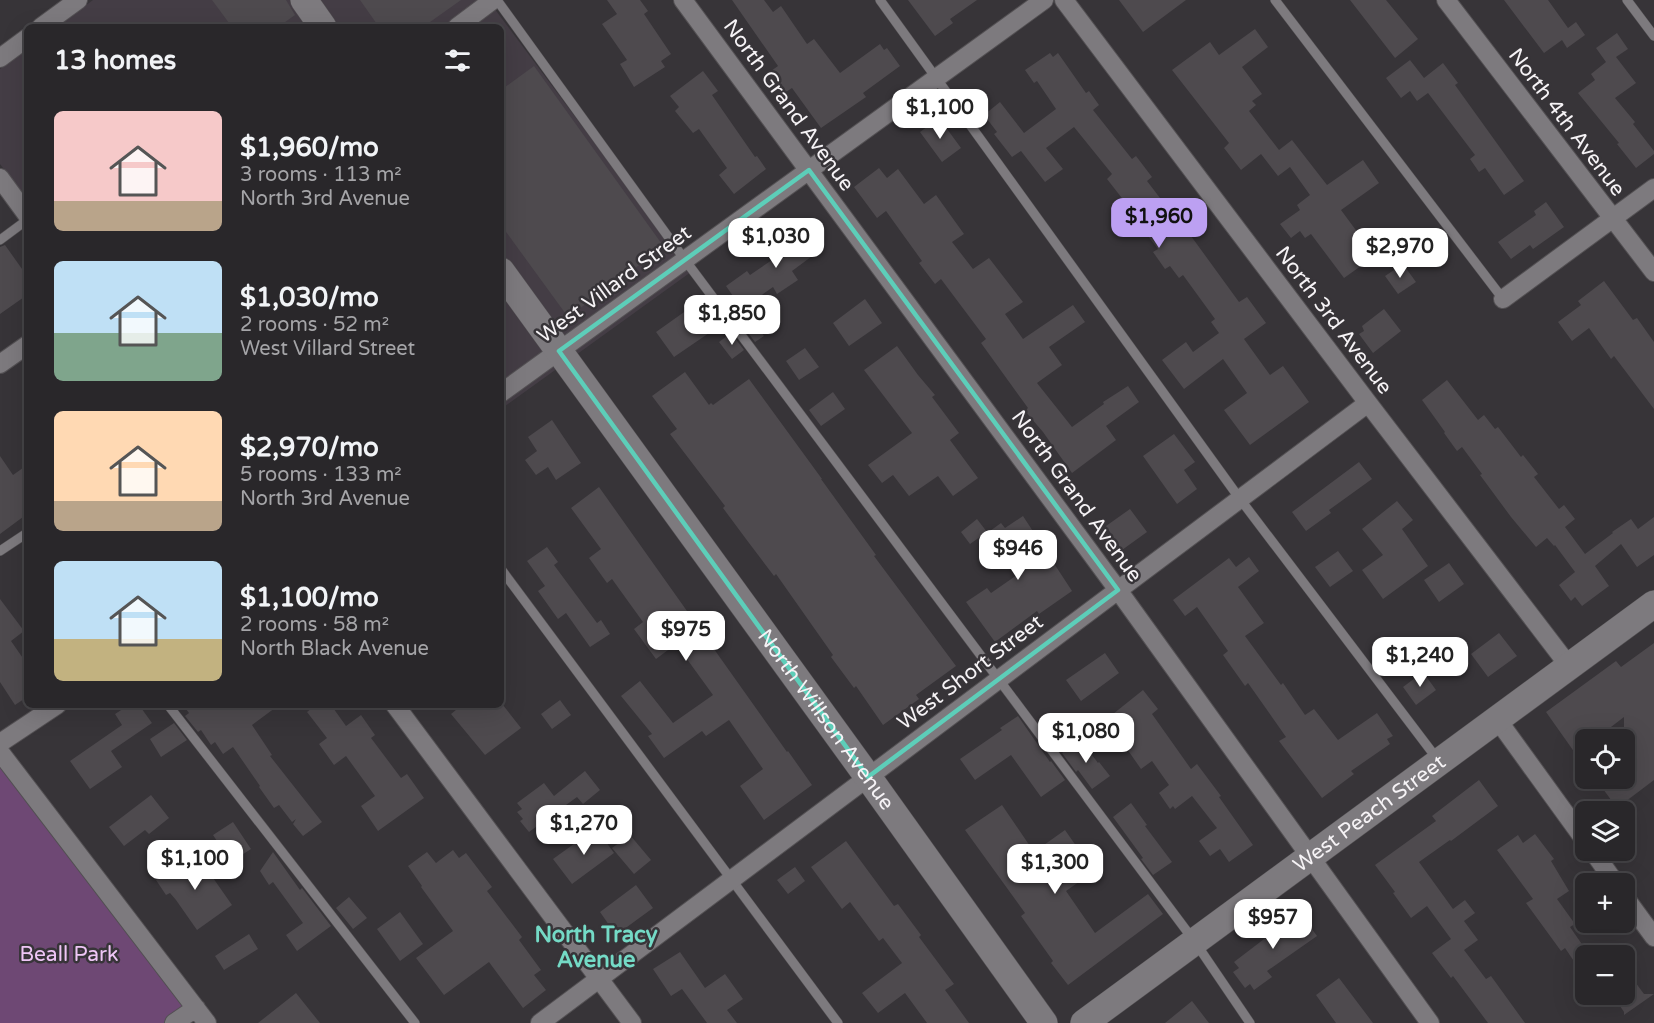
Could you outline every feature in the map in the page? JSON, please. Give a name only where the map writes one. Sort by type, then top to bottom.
[{"type":"street","points":[[45,24],[78,0]]},
{"type":"street","points":[[304,0],[321,24]]},
{"type":"street","points":[[461,24],[495,0]]},
{"type":"street","name":"North Grand Avenue","points":[[683,0],[1118,590],[1430,1023]]},
{"type":"street","name":"West Villard Street","points":[[504,391],[1044,0]]},
{"type":"street","name":"North 3rd Avenue","points":[[1064,0],[1368,404],[1569,666]]},
{"type":"street","name":"North 4th Avenue","points":[[1446,0],[1654,272]]},
{"type":"street","points":[[0,58],[24,40]]},
{"type":"street","points":[[0,178],[24,211]]},
{"type":"street","points":[[1503,298],[1654,188]]},
{"type":"street","name":"North Willson Avenue","points":[[504,275],[1044,1023]]},
{"type":"street","points":[[0,364],[24,347]]},
{"type":"street","name":"West Short Street","points":[[540,1023],[1368,404]]},
{"type":"street","name":"West Peach Street","points":[[1084,1023],[1654,604]]},
{"type":"street","points":[[0,743],[52,708]]},
{"type":"street","points":[[397,708],[632,1023]]},
{"type":"street","points":[[1497,719],[1575,827]]},
{"type":"street","points":[[0,752],[207,1023]]},
{"type":"street","points":[[1635,911],[1654,937]]},
{"type":"street","points":[[174,1023],[196,1008]]},
{"type":"lane","points":[[495,0],[685,260],[1195,942],[1250,1023]]},
{"type":"lane","points":[[880,0],[1240,499],[1439,762]]},
{"type":"lane","points":[[1275,0],[1503,298]]},
{"type":"lane","points":[[1627,0],[1654,36]]},
{"type":"lane","points":[[0,240],[24,222]]},
{"type":"lane","points":[[0,551],[24,534]]},
{"type":"lane","points":[[504,573],[838,1023]]},
{"type":"lane","points":[[170,708],[415,1023]]},
{"type":"highlighted area","points":[[809,170],[1118,590],[868,777],[559,351]]},
{"type":"shaded area","points":[[93,0],[488,0],[691,272],[504,407],[504,24],[61,24]]},
{"type":"shaded area","points":[[24,51],[24,196],[0,164],[0,69]]},
{"type":"green space","name":"Beall Park","points":[[0,752],[196,1008],[174,1023],[0,1023]]},
{"type":"building","points":[[212,0],[286,0],[295,15],[282,24],[230,24]]},
{"type":"building","points":[[360,0],[461,0],[427,24],[377,24]]},
{"type":"building","points":[[607,0],[640,0],[648,11],[644,14],[671,54],[661,61],[665,67],[634,87],[620,64],[627,60],[602,24],[617,14]]},
{"type":"building","points":[[732,0],[764,0],[773,12],[781,6],[807,44],[814,39],[840,73],[880,44],[884,50],[887,48],[900,66],[863,93],[866,97],[821,128],[792,88],[786,92],[771,71],[778,66]]},
{"type":"building","points":[[908,0],[977,0],[950,19],[953,23],[935,36]]},
{"type":"building","points":[[1119,0],[1186,0],[1143,32]]},
{"type":"building","points":[[1350,0],[1386,0],[1418,39],[1395,58]]},
{"type":"building","points":[[1504,0],[1548,0],[1568,28],[1576,22],[1585,35],[1567,48],[1562,40],[1544,53]]},
{"type":"building","points":[[1255,29],[1268,47],[1242,67],[1262,94],[1252,101],[1256,105],[1249,111],[1279,150],[1292,140],[1327,185],[1363,160],[1379,183],[1341,210],[1375,256],[1344,278],[1311,234],[1305,238],[1300,231],[1291,238],[1280,224],[1300,210],[1297,205],[1310,195],[1290,167],[1278,176],[1261,154],[1241,170],[1224,148],[1229,143],[1172,70],[1210,42],[1219,55]]},
{"type":"building","points":[[1617,33],[1628,49],[1616,57],[1636,83],[1615,98],[1635,122],[1633,124],[1654,151],[1654,154],[1636,168],[1617,144],[1619,143],[1578,93],[1595,80],[1591,74],[1606,62],[1596,48]]},
{"type":"building","points":[[1050,53],[1053,57],[1058,53],[1086,93],[1089,91],[1099,105],[1093,110],[1132,159],[1136,156],[1152,177],[1147,181],[1239,302],[1247,297],[1266,323],[1244,339],[1270,375],[1283,366],[1309,402],[1250,445],[1224,410],[1247,393],[1223,359],[1184,389],[1162,360],[1186,342],[1193,352],[1219,333],[1211,322],[1215,319],[1183,275],[1179,278],[1170,266],[1165,269],[1153,252],[1158,249],[1107,179],[1112,174],[1074,127],[1046,148],[1063,169],[1045,182],[1021,151],[1012,157],[994,134],[997,132],[984,115],[1000,102],[1024,133],[1056,109],[1037,81],[1034,83],[1025,70]]},
{"type":"building","points":[[1410,60],[1424,78],[1443,63],[1458,83],[1455,85],[1524,181],[1504,195],[1485,168],[1479,172],[1470,159],[1475,155],[1428,93],[1417,101],[1410,91],[1401,98],[1386,78]]},
{"type":"building","points":[[534,66],[664,247],[568,317],[504,229],[504,88]]},
{"type":"building","points":[[703,71],[718,91],[712,95],[755,157],[757,156],[766,169],[734,194],[719,175],[727,168],[699,129],[693,133],[675,111],[679,107],[670,96]]},
{"type":"building","points":[[939,118],[961,148],[942,162],[920,132]]},
{"type":"building","points":[[879,168],[887,178],[898,169],[924,204],[936,195],[964,234],[952,242],[973,269],[989,258],[1023,302],[1005,314],[1023,339],[1073,305],[1085,322],[1049,347],[1062,365],[1037,383],[1072,427],[1104,404],[1103,402],[1128,386],[1139,402],[1106,426],[1116,440],[1072,473],[1025,411],[1028,408],[981,343],[986,339],[941,279],[935,284],[919,263],[922,261],[886,211],[877,218],[854,187]]},
{"type":"building","points":[[1546,202],[1564,227],[1533,249],[1530,245],[1511,259],[1498,242],[1536,215],[1534,211]]},
{"type":"building","points":[[806,225],[823,248],[792,271],[798,280],[777,294],[773,287],[742,309],[726,286],[747,271],[750,275],[785,251],[779,244]]},
{"type":"building","points":[[5,245],[24,272],[24,297],[0,314],[0,247]]},
{"type":"building","points":[[1403,264],[1416,282],[1398,294],[1385,276]]},
{"type":"building","points":[[1604,281],[1633,320],[1637,318],[1654,342],[1654,409],[1614,356],[1611,359],[1589,328],[1572,341],[1558,322],[1581,305],[1578,301]]},
{"type":"building","points":[[865,299],[882,323],[849,346],[833,323]]},
{"type":"building","points":[[694,305],[712,331],[674,357],[656,332]]},
{"type":"building","points":[[1384,309],[1401,331],[1373,353],[1359,334],[1364,331],[1362,326]]},
{"type":"building","points":[[751,319],[764,336],[755,342],[742,325]]},
{"type":"building","points":[[731,333],[744,350],[732,359],[719,342]]},
{"type":"building","points":[[897,346],[935,395],[932,397],[959,433],[950,440],[978,478],[953,496],[938,476],[909,496],[893,475],[882,483],[868,465],[912,433],[864,370]]},
{"type":"building","points":[[805,348],[819,367],[799,380],[786,361]]},
{"type":"building","points":[[685,372],[709,405],[711,403],[713,405],[749,379],[876,555],[874,556],[956,666],[916,695],[919,699],[883,725],[856,686],[854,688],[831,657],[833,655],[776,574],[774,576],[723,508],[725,506],[670,434],[677,429],[652,396]]},
{"type":"building","points":[[1447,380],[1478,420],[1484,415],[1495,429],[1498,427],[1521,457],[1523,455],[1538,474],[1534,477],[1559,509],[1564,505],[1575,519],[1565,527],[1585,554],[1631,519],[1638,529],[1654,517],[1654,555],[1637,567],[1621,544],[1595,566],[1609,586],[1582,606],[1575,597],[1571,601],[1559,585],[1575,572],[1555,545],[1547,538],[1536,547],[1511,517],[1462,447],[1457,451],[1422,400]]},
{"type":"building","points":[[833,392],[845,409],[821,426],[809,410]]},
{"type":"building","points":[[552,420],[581,463],[556,480],[548,467],[536,475],[525,460],[537,451],[528,437]]},
{"type":"building","points":[[1174,434],[1195,462],[1184,470],[1197,489],[1177,504],[1143,456]]},
{"type":"building","points":[[0,456],[13,475],[24,467],[24,516],[0,534]]},
{"type":"building","points":[[1359,462],[1372,479],[1329,510],[1331,513],[1306,531],[1292,512]]},
{"type":"building","points":[[599,487],[812,785],[764,820],[740,786],[763,769],[729,720],[706,736],[702,731],[664,758],[648,736],[652,734],[621,696],[640,681],[673,723],[713,695],[676,644],[656,659],[634,629],[643,622],[612,579],[607,583],[589,558],[601,549],[571,508]]},
{"type":"building","points":[[1397,501],[1413,520],[1402,529],[1428,566],[1383,599],[1362,570],[1383,555],[1362,529]]},
{"type":"building","points":[[1130,509],[1147,532],[1122,550],[1106,526]]},
{"type":"building","points":[[1023,516],[1072,591],[1039,614],[1037,611],[995,642],[966,602],[987,588],[991,593],[1017,575],[996,547],[988,552],[979,539],[1001,523],[1005,528]]},
{"type":"building","points":[[977,519],[987,532],[970,544],[961,532]]},
{"type":"building","points":[[547,547],[558,562],[554,565],[597,623],[601,620],[610,634],[590,647],[566,613],[558,619],[538,591],[545,586],[527,561]]},
{"type":"building","points":[[1338,551],[1353,571],[1330,587],[1315,567]]},
{"type":"building","points":[[1249,557],[1259,571],[1238,587],[1264,623],[1245,636],[1281,685],[1283,683],[1305,715],[1314,709],[1338,740],[1377,713],[1393,736],[1387,739],[1390,744],[1351,771],[1354,774],[1322,798],[1279,741],[1286,737],[1248,683],[1245,686],[1223,655],[1228,651],[1197,607],[1185,616],[1173,600],[1229,558],[1236,567]]},
{"type":"building","points":[[1449,563],[1464,584],[1439,602],[1424,580]]},
{"type":"building","points":[[0,599],[24,631],[11,641],[24,660],[24,699],[15,705],[0,682]]},
{"type":"building","points":[[1499,633],[1517,656],[1488,677],[1471,654]]},
{"type":"building","points":[[1654,643],[1654,780],[1626,801],[1612,801],[1603,789],[1635,789],[1635,729],[1624,729],[1624,717],[1608,729],[1575,729],[1575,753],[1546,712],[1616,661],[1621,667]]},
{"type":"building","points":[[1105,653],[1119,673],[1081,701],[1066,680]]},
{"type":"building","points":[[1423,672],[1436,690],[1416,705],[1403,687]]},
{"type":"building","points":[[1143,690],[1158,709],[1152,714],[1191,769],[1197,764],[1253,845],[1229,862],[1220,849],[1210,856],[1199,841],[1217,828],[1192,796],[1175,809],[1173,806],[1170,809],[1159,793],[1169,785],[1152,761],[1141,769],[1127,749],[1132,745],[1111,720],[1115,717],[1113,714]]},
{"type":"building","points":[[560,700],[571,715],[552,729],[541,714]]},
{"type":"building","points":[[504,706],[521,728],[485,755],[451,714],[458,708]]},
{"type":"building","points":[[124,708],[141,708],[152,723],[111,751],[122,767],[90,789],[70,761],[122,725],[115,714]]},
{"type":"building","points":[[185,708],[275,708],[252,725],[272,755],[270,756],[322,822],[303,836],[293,824],[296,819],[292,822],[279,805],[274,808],[233,747],[223,754],[215,742],[211,745],[201,730],[198,732],[185,716],[189,713]]},
{"type":"building","points":[[312,708],[333,708],[346,726],[361,715],[375,735],[371,738],[401,778],[407,774],[424,798],[378,831],[361,806],[375,796],[346,756],[334,765],[319,744],[327,738],[307,712]]},
{"type":"building","points":[[1018,716],[1065,780],[1041,797],[1011,755],[975,780],[960,759]]},
{"type":"building","points":[[174,723],[187,740],[161,757],[150,739]]},
{"type":"building","points":[[1080,739],[1110,776],[1092,789],[1062,753]]},
{"type":"building","points":[[585,771],[600,790],[583,804],[577,797],[529,832],[520,821],[523,819],[517,812],[522,809],[517,803],[544,783],[554,796]]},
{"type":"building","points":[[1479,780],[1498,806],[1419,862],[1453,909],[1465,900],[1475,913],[1464,921],[1478,940],[1464,950],[1486,979],[1491,976],[1525,1023],[1488,1023],[1453,976],[1451,978],[1432,953],[1451,939],[1427,906],[1411,918],[1375,865],[1436,821],[1432,816]]},
{"type":"building","points":[[151,795],[169,818],[149,834],[145,830],[124,846],[109,827]]},
{"type":"building","points":[[1131,803],[1172,862],[1153,875],[1113,817]]},
{"type":"building","points":[[1002,805],[1034,852],[1065,830],[1093,872],[1066,891],[1095,933],[1148,894],[1163,914],[1068,985],[1021,916],[1025,913],[965,830]]},
{"type":"building","points":[[233,822],[251,849],[231,862],[213,835]]},
{"type":"building","points":[[596,828],[614,853],[572,884],[553,859]]},
{"type":"building","points":[[1535,834],[1554,859],[1551,861],[1569,891],[1557,899],[1575,924],[1570,927],[1583,945],[1575,945],[1575,963],[1565,948],[1561,951],[1526,903],[1533,899],[1497,850],[1518,835],[1523,843]]},
{"type":"building","points":[[630,835],[651,860],[634,874],[612,848]]},
{"type":"building","points":[[846,841],[894,906],[898,904],[921,935],[919,937],[954,984],[945,990],[969,1023],[927,1023],[905,993],[878,1013],[862,993],[902,963],[883,938],[879,941],[850,902],[842,909],[811,867]]},
{"type":"building","points":[[453,850],[459,858],[466,853],[492,887],[487,891],[522,937],[519,940],[541,970],[534,975],[546,990],[523,1008],[489,962],[444,995],[416,958],[453,931],[408,866],[427,852],[436,863]]},
{"type":"building","points":[[273,852],[300,890],[302,888],[331,926],[297,951],[286,935],[303,923],[273,882],[269,885],[260,871]]},
{"type":"building","points":[[196,853],[232,905],[197,930],[176,900],[170,893],[166,895],[156,880]]},
{"type":"building","points":[[795,867],[805,881],[788,894],[777,880]]},
{"type":"building","points":[[636,885],[653,908],[616,935],[600,912]]},
{"type":"building","points":[[349,897],[367,918],[353,929],[336,908]]},
{"type":"building","points":[[1298,910],[1317,936],[1267,971],[1272,977],[1254,990],[1250,984],[1245,988],[1233,972],[1239,968],[1234,962],[1268,936],[1266,932]]},
{"type":"building","points":[[400,912],[423,944],[400,961],[377,929]]},
{"type":"building","points":[[249,934],[258,949],[224,970],[215,956]]},
{"type":"building","points":[[680,952],[705,988],[725,974],[743,999],[727,1010],[737,1023],[707,1023],[682,989],[671,996],[653,969]]},
{"type":"building","points":[[1339,978],[1373,1023],[1336,1023],[1316,995]]},
{"type":"building","points":[[1635,982],[1644,994],[1654,994],[1624,1015],[1619,1005],[1635,1005]]},
{"type":"building","points":[[296,993],[320,1023],[258,1023]]},
{"type":"building","points":[[1192,1001],[1209,1023],[1165,1023]]},
{"type":"district","name":"North Tracy Avenue","points":[[596,946]]}]
